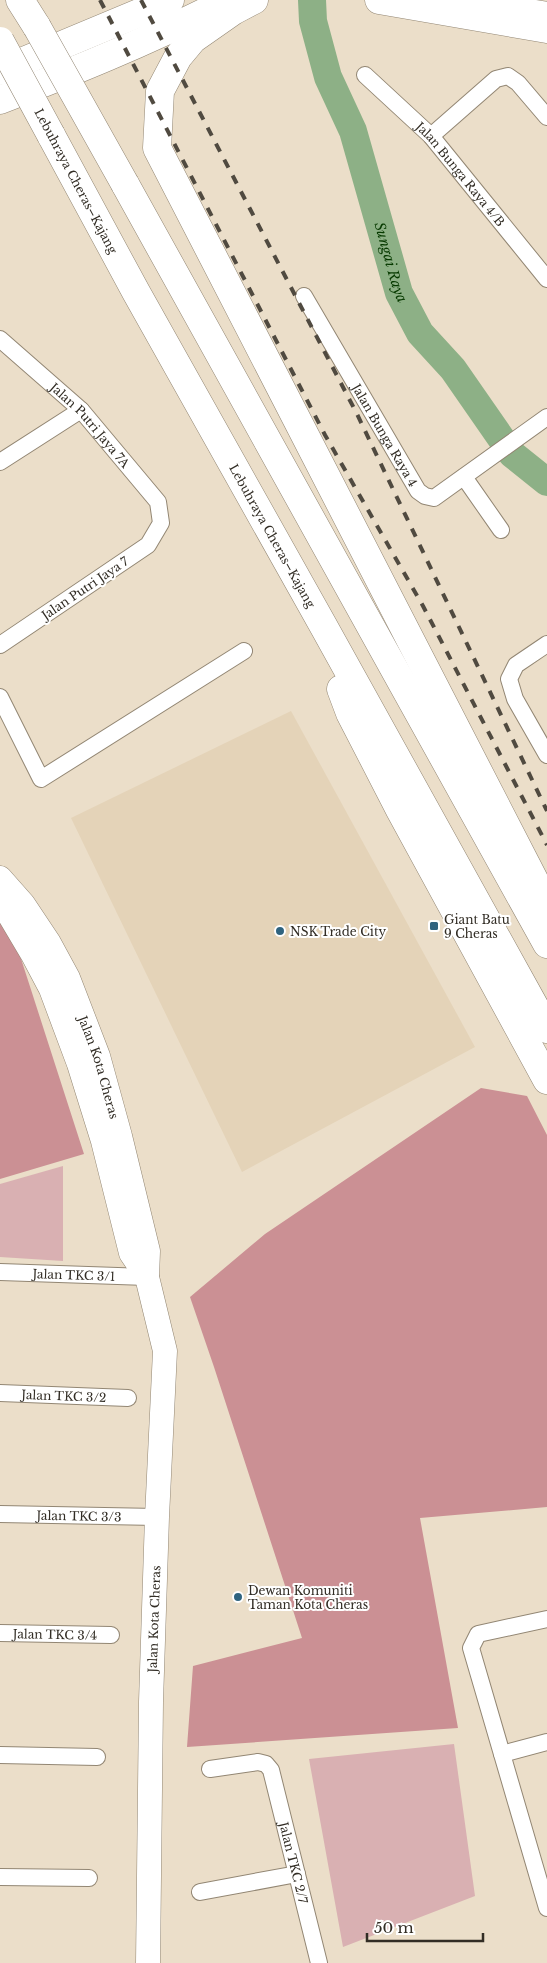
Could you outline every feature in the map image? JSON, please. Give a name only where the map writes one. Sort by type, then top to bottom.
[{"type":"highway","points":[[20,0],[126,184],[547,944]]},
{"type":"highway","points":[[0,71],[170,0]]},
{"type":"highway","points":[[0,100],[107,58],[172,29],[228,0]]},
{"type":"highway","points":[[254,0],[234,11],[193,39],[178,57],[160,91],[157,148],[547,905]]},
{"type":"highway","points":[[379,0],[547,29]]},
{"type":"highway","name":"Lebuhraya Cheras–Kajang","points":[[0,41],[136,292],[547,1029]]},
{"type":"highway","points":[[324,628],[331,662],[350,713],[446,896],[547,1080]]},
{"type":"street","points":[[464,0],[547,14]]},
{"type":"street","name":"Jalan Bunga Raya 4/B","points":[[365,75],[431,136],[547,279]]},
{"type":"street","points":[[431,136],[496,78],[508,76],[518,83],[547,117]]},
{"type":"street","name":"Jalan Bunga Raya 4","points":[[304,296],[418,491],[425,496],[434,498],[547,417]]},
{"type":"street","name":"Jalan Putri Jaya 7A","points":[[0,339],[81,410],[158,502],[161,523]]},
{"type":"street","points":[[0,462],[81,410]]},
{"type":"street","points":[[464,477],[501,530]]},
{"type":"street","name":"Jalan Putri Jaya 7","points":[[0,646],[148,545],[161,523]]},
{"type":"street","points":[[547,644],[516,665],[509,679],[515,699],[547,755]]},
{"type":"street","points":[[0,696],[41,779],[244,651]]},
{"type":"street","name":"Jalan Kota Cheras","points":[[0,878],[24,904],[50,943],[68,978],[98,1056],[148,1251],[147,1277],[164,1351],[152,1702],[148,1963]]},
{"type":"street","name":"Jalan Kota Cheras","points":[[0,906],[10,916],[51,989],[79,1064],[103,1141],[131,1253],[147,1277]]},
{"type":"street","name":"Jalan TKC 3/1","points":[[0,1272],[147,1277]]},
{"type":"street","name":"Jalan TKC 3/2","points":[[0,1393],[128,1398]]},
{"type":"street","name":"Jalan TKC 3/3","points":[[0,1514],[157,1517]]},
{"type":"street","points":[[547,1618],[478,1634],[471,1648],[502,1754],[541,1864],[547,1908]]},
{"type":"street","name":"Jalan TKC 3/4","points":[[0,1633],[111,1635]]},
{"type":"street","points":[[502,1754],[547,1742]]},
{"type":"street","points":[[0,1754],[97,1757]]},
{"type":"street","name":"Jalan TKC 2/7","points":[[210,1769],[258,1762],[266,1764],[271,1770],[319,1963]]},
{"type":"street","points":[[200,1892],[297,1874]]},
{"type":"street","points":[[0,1876],[89,1878]]},
{"type":"shaded area","name":"NSK Trade City","points":[[291,711],[475,1047],[242,1172],[71,818]]},
{"type":"shaded area","points":[[0,922],[14,937],[84,1154],[0,1179]]},
{"type":"shaded area","points":[[481,1088],[527,1096],[547,1135],[547,1507],[420,1518],[458,1728],[187,1747],[193,1666],[302,1638],[190,1297],[265,1234]]},
{"type":"shaded area","points":[[63,1166],[63,1261],[0,1257],[0,1184]]},
{"type":"shaded area","points":[[454,1744],[475,1896],[343,1947],[309,1759]]},
{"type":"waterway","name":"Sungai Raya","points":[[312,0],[313,21],[328,77],[353,131],[399,293],[420,333],[453,369],[512,454],[547,482]]},
{"type":"railway","points":[[100,0],[325,435],[423,606],[547,845]]},
{"type":"railway","points":[[141,0],[357,414],[547,811]]},
{"type":"place","name":"Giant Batu 9 Cheras","points":[[434,926]]},
{"type":"place","name":"NSK Trade City","points":[[280,931]]},
{"type":"place","name":"Dewan Komuniti Taman Kota Cheras","points":[[238,1597]]}]
